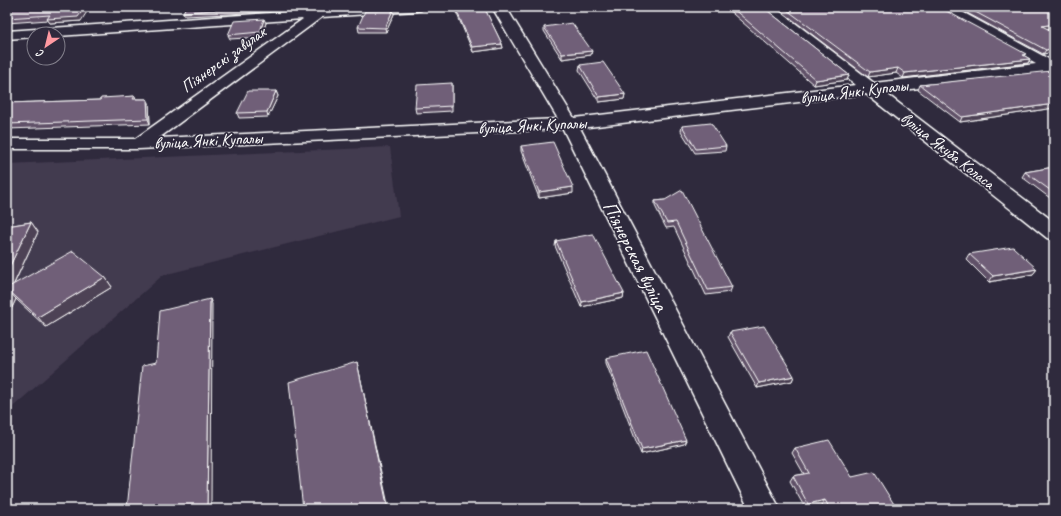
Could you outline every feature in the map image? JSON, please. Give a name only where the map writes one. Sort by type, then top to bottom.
[{"type":"street","name":"Піянерскі завулак","points":[[139,144],[316,15],[330,7]]},
{"type":"street","points":[[7,34],[316,15],[416,7]]},
{"type":"street","name":"Піянерская вуліца","points":[[499,7],[569,124],[765,509]]},
{"type":"street","name":"вуліца Якуба Коласа","points":[[766,7],[1054,232]]},
{"type":"street","points":[[944,7],[1053,67]]},
{"type":"street","name":"вуліца Янкі Купалы","points":[[7,144],[139,144],[569,124],[1053,67]]},
{"type":"shaded area","points":[[390,147],[399,216],[163,275],[7,412],[7,164]]},
{"type":"building","points":[[7,7],[85,7],[78,17],[47,19],[50,15],[7,18]]},
{"type":"building","points":[[186,7],[268,7],[183,12]]},
{"type":"building","points":[[455,7],[484,7],[502,44],[472,47]]},
{"type":"building","points":[[731,7],[763,7],[849,75],[816,80]]},
{"type":"building","points":[[783,7],[939,7],[1026,54],[1023,55],[1030,59],[905,73],[898,68],[870,72]]},
{"type":"building","points":[[966,7],[1054,7],[1054,24],[1042,26],[1054,32],[1054,48],[1046,50]]},
{"type":"building","points":[[393,10],[385,28],[358,27],[365,11]]},
{"type":"building","points":[[264,19],[260,32],[228,35],[234,21]]},
{"type":"building","points":[[572,23],[592,51],[562,54],[544,27]]},
{"type":"building","points":[[603,62],[625,94],[599,97],[580,65]]},
{"type":"building","points":[[1051,71],[1054,72],[1054,104],[962,117],[920,85]]},
{"type":"building","points":[[452,83],[452,106],[415,108],[417,85]]},
{"type":"building","points":[[248,91],[276,91],[267,112],[237,113]]},
{"type":"building","points":[[135,96],[133,99],[147,99],[148,119],[7,124],[7,103],[100,100],[101,98]]},
{"type":"building","points":[[711,123],[726,146],[696,149],[682,126]]},
{"type":"building","points":[[553,142],[573,187],[539,192],[521,146]]},
{"type":"building","points":[[1054,167],[1054,193],[1025,172]]},
{"type":"building","points":[[682,190],[732,287],[708,290],[676,222],[667,223],[655,201],[665,200]]},
{"type":"building","points":[[31,222],[7,272],[7,226]]},
{"type":"building","points":[[593,234],[624,293],[582,302],[556,241]]},
{"type":"building","points":[[1013,247],[1037,269],[993,276],[969,254]]},
{"type":"building","points":[[73,251],[105,277],[38,317],[7,289],[7,288]]},
{"type":"building","points":[[210,299],[207,509],[127,509],[142,366],[156,363],[160,311]]},
{"type":"building","points":[[764,326],[794,376],[759,383],[730,332]]},
{"type":"building","points":[[646,350],[686,440],[642,449],[606,358]]},
{"type":"building","points":[[357,362],[388,509],[303,509],[289,382]]},
{"type":"building","points":[[829,440],[852,477],[874,472],[897,509],[830,509],[825,500],[808,504],[793,476],[809,473],[795,448]]}]
